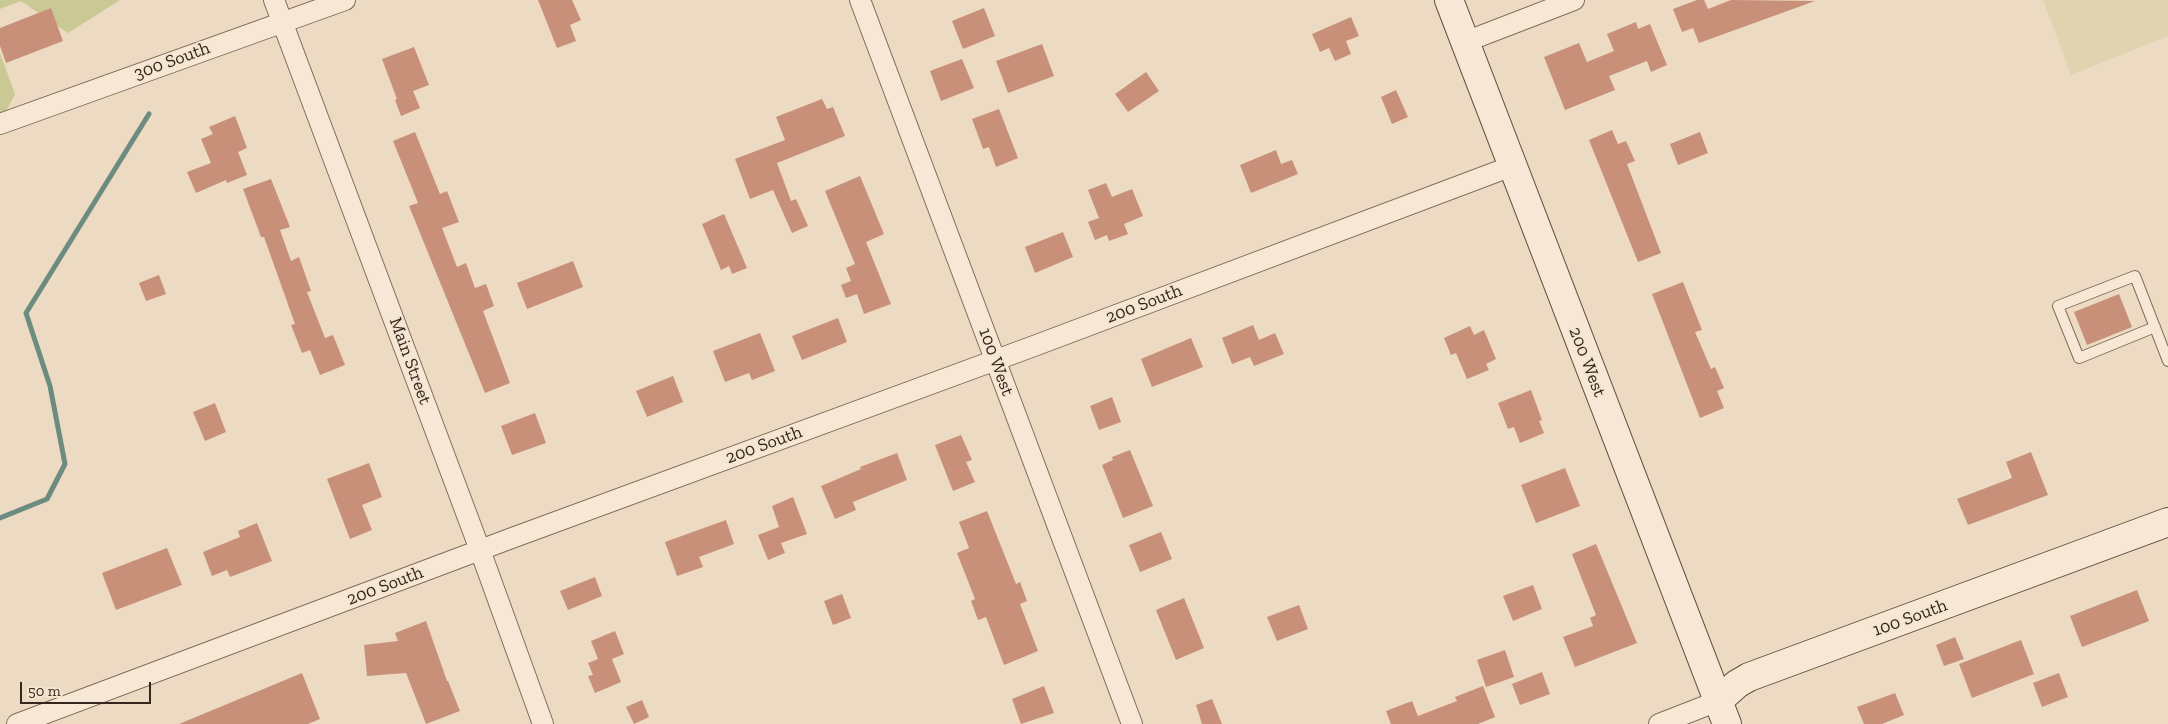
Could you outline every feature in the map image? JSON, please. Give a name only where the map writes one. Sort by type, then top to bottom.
[{"type":"street","name":"Main Street","points":[[274,0],[480,550],[543,724]]},
{"type":"street","name":"300 South","points":[[0,124],[345,0]]},
{"type":"street","name":"100 West","points":[[860,0],[1132,724]]},
{"type":"street","name":"200 West","points":[[1449,0],[1723,713]]},
{"type":"street","points":[[1465,42],[1574,0]]},
{"type":"street","name":"200 South","points":[[17,724],[1512,166]]},
{"type":"street","name":"100 South","points":[[1659,724],[1723,713],[1737,684],[1749,677],[2168,522]]},
{"type":"lane","points":[[2155,328],[2079,358],[2058,306],[2135,276],[2168,361]]},
{"type":"shaded area","points":[[0,0],[120,0],[68,33],[21,1],[0,9]]},
{"type":"shaded area","points":[[2043,0],[2168,0],[2168,36],[2071,75]]},
{"type":"shaded area","points":[[0,53],[15,94],[0,120]]},
{"type":"building","points":[[538,0],[572,0],[581,20],[570,25],[576,41],[557,48]]},
{"type":"building","points":[[1697,0],[1704,0],[1708,9],[1731,0],[1815,1],[1699,43],[1693,28],[1682,32],[1673,9]]},
{"type":"building","points":[[51,8],[63,41],[6,63],[0,46],[0,28]]},
{"type":"building","points":[[984,8],[995,36],[963,49],[952,21]]},
{"type":"building","points":[[1351,17],[1359,36],[1346,41],[1351,54],[1335,61],[1329,48],[1320,52],[1312,34]]},
{"type":"building","points":[[1636,22],[1638,29],[1650,24],[1667,65],[1651,72],[1647,61],[1609,76],[1615,90],[1565,110],[1544,57],[1579,43],[1587,62],[1614,51],[1607,34]]},
{"type":"building","points":[[1042,44],[1054,76],[1008,93],[996,61]]},
{"type":"building","points":[[414,47],[429,85],[413,91],[420,108],[401,116],[395,100],[397,99],[382,59]]},
{"type":"building","points":[[962,59],[974,88],[941,101],[930,71]]},
{"type":"building","points":[[1146,72],[1159,91],[1128,112],[1115,94]]},
{"type":"building","points":[[1396,90],[1408,117],[1392,124],[1381,97]]},
{"type":"building","points":[[822,99],[827,109],[833,107],[845,136],[777,163],[791,201],[796,199],[808,226],[792,233],[773,190],[750,199],[735,159],[785,140],[776,117]]},
{"type":"building","points":[[999,109],[1018,158],[996,167],[989,147],[983,149],[972,119]]},
{"type":"building","points":[[235,116],[247,148],[238,152],[247,175],[227,183],[226,180],[196,193],[187,172],[211,163],[201,139],[213,134],[209,127]]},
{"type":"building","points":[[1612,130],[1618,144],[1626,141],[1635,161],[1627,164],[1661,253],[1638,262],[1589,140]]},
{"type":"building","points":[[415,132],[440,194],[447,191],[459,222],[442,228],[457,267],[466,263],[475,288],[486,284],[494,306],[483,311],[510,383],[485,393],[409,206],[418,203],[393,141]]},
{"type":"building","points":[[1700,132],[1708,153],[1678,165],[1670,144]]},
{"type":"building","points":[[1276,150],[1281,164],[1292,160],[1298,174],[1251,193],[1240,165]]},
{"type":"building","points":[[860,176],[884,234],[866,242],[891,304],[864,314],[857,294],[846,298],[841,285],[851,281],[846,268],[855,264],[825,191]]},
{"type":"building","points":[[271,179],[290,227],[280,230],[291,261],[299,257],[311,291],[307,292],[325,338],[333,335],[345,365],[320,375],[310,350],[302,353],[291,325],[295,324],[264,237],[261,237],[243,189]]},
{"type":"building","points":[[1106,183],[1112,197],[1132,189],[1143,216],[1124,224],[1128,234],[1109,241],[1107,235],[1095,240],[1088,222],[1099,218],[1088,190]]},
{"type":"building","points":[[724,214],[747,268],[732,274],[729,266],[721,270],[702,224]]},
{"type":"building","points":[[1063,232],[1073,257],[1035,273],[1025,247]]},
{"type":"building","points":[[573,261],[583,287],[527,309],[517,283]]},
{"type":"building","points":[[159,275],[166,294],[146,301],[139,283]]},
{"type":"building","points":[[1683,282],[1702,330],[1695,332],[1711,369],[1715,367],[1724,388],[1717,391],[1724,408],[1700,418],[1652,294]]},
{"type":"building","points":[[2119,294],[2132,327],[2087,345],[2074,312]]},
{"type":"building","points":[[838,318],[847,342],[802,360],[792,336]]},
{"type":"building","points":[[1253,325],[1259,340],[1275,333],[1284,354],[1254,366],[1250,357],[1232,364],[1222,338]]},
{"type":"building","points":[[1470,326],[1474,335],[1484,330],[1496,359],[1486,364],[1489,370],[1467,379],[1456,353],[1451,355],[1444,338]]},
{"type":"building","points":[[760,333],[775,371],[752,380],[749,373],[725,382],[713,351]]},
{"type":"building","points":[[1191,338],[1203,367],[1152,387],[1141,359]]},
{"type":"building","points":[[673,376],[683,402],[647,417],[636,391]]},
{"type":"building","points":[[1531,390],[1542,420],[1539,421],[1544,433],[1520,443],[1514,427],[1508,429],[1498,403]]},
{"type":"building","points":[[1112,397],[1121,422],[1099,430],[1090,406]]},
{"type":"building","points":[[215,403],[226,432],[205,441],[193,412]]},
{"type":"building","points":[[535,413],[546,443],[512,455],[501,426]]},
{"type":"building","points":[[961,435],[972,460],[966,462],[975,482],[953,491],[935,445]]},
{"type":"building","points":[[1130,450],[1153,506],[1123,518],[1102,465],[1113,460],[1112,457]]},
{"type":"building","points":[[2031,452],[2048,495],[1968,525],[1957,499],[2012,478],[2006,462]]},
{"type":"building","points":[[897,453],[907,480],[853,502],[856,510],[835,519],[821,486],[861,469],[860,467]]},
{"type":"building","points":[[369,463],[382,497],[362,505],[372,530],[350,539],[327,479]]},
{"type":"building","points":[[1565,468],[1580,506],[1536,523],[1521,485]]},
{"type":"building","points":[[793,497],[807,534],[781,543],[785,553],[768,560],[758,535],[779,527],[772,506]]},
{"type":"building","points":[[987,511],[1016,584],[1020,582],[1027,601],[1020,604],[1038,651],[1004,665],[986,617],[978,620],[971,601],[975,599],[957,553],[969,548],[959,522]]},
{"type":"building","points":[[726,520],[734,544],[699,557],[703,567],[677,576],[665,542]]},
{"type":"building","points":[[257,523],[272,561],[230,577],[227,570],[212,576],[203,552],[240,537],[238,531]]},
{"type":"building","points":[[1161,532],[1172,559],[1140,572],[1129,545]]},
{"type":"building","points":[[1596,544],[1637,643],[1575,667],[1563,637],[1593,626],[1590,618],[1596,615],[1572,554]]},
{"type":"building","points":[[167,548],[182,585],[116,610],[102,573]]},
{"type":"building","points":[[595,577],[602,596],[568,610],[560,591]]},
{"type":"building","points":[[1533,585],[1542,609],[1513,621],[1503,596]]},
{"type":"building","points":[[2137,590],[2149,621],[2082,647],[2070,616]]},
{"type":"building","points":[[842,594],[851,618],[833,625],[824,601]]},
{"type":"building","points":[[1184,598],[1204,648],[1176,660],[1156,610]]},
{"type":"building","points":[[1299,605],[1308,629],[1277,641],[1267,617]]},
{"type":"building","points":[[426,621],[447,681],[460,711],[426,724],[406,673],[367,676],[364,645],[398,641],[395,633]]},
{"type":"building","points":[[615,631],[624,654],[612,659],[621,682],[595,693],[588,676],[593,675],[588,663],[598,659],[591,641]]},
{"type":"building","points":[[1955,637],[1964,659],[1944,666],[1936,645]]},
{"type":"building","points":[[2021,640],[2034,674],[1972,698],[1959,664]]},
{"type":"building","points":[[1505,650],[1514,677],[1486,687],[1477,660]]},
{"type":"building","points":[[1542,672],[1550,694],[1520,705],[1512,684]]},
{"type":"building","points":[[302,673],[320,719],[308,724],[179,724]]},
{"type":"building","points":[[2059,673],[2068,697],[2042,707],[2033,683]]},
{"type":"building","points":[[1044,686],[1054,713],[1021,724],[1012,699]]},
{"type":"building","points":[[1483,686],[1495,717],[1478,724],[1391,724],[1386,711],[1412,701],[1418,716],[1457,701],[1455,697]]},
{"type":"building","points":[[1895,693],[1904,715],[1882,724],[1864,724],[1857,707]]},
{"type":"building","points":[[1212,699],[1222,724],[1202,724],[1196,705]]},
{"type":"building","points":[[642,700],[649,717],[634,724],[626,707]]},
{"type":"waterway","points":[[0,518],[47,499],[65,464],[50,386],[26,313],[149,114]]}]
